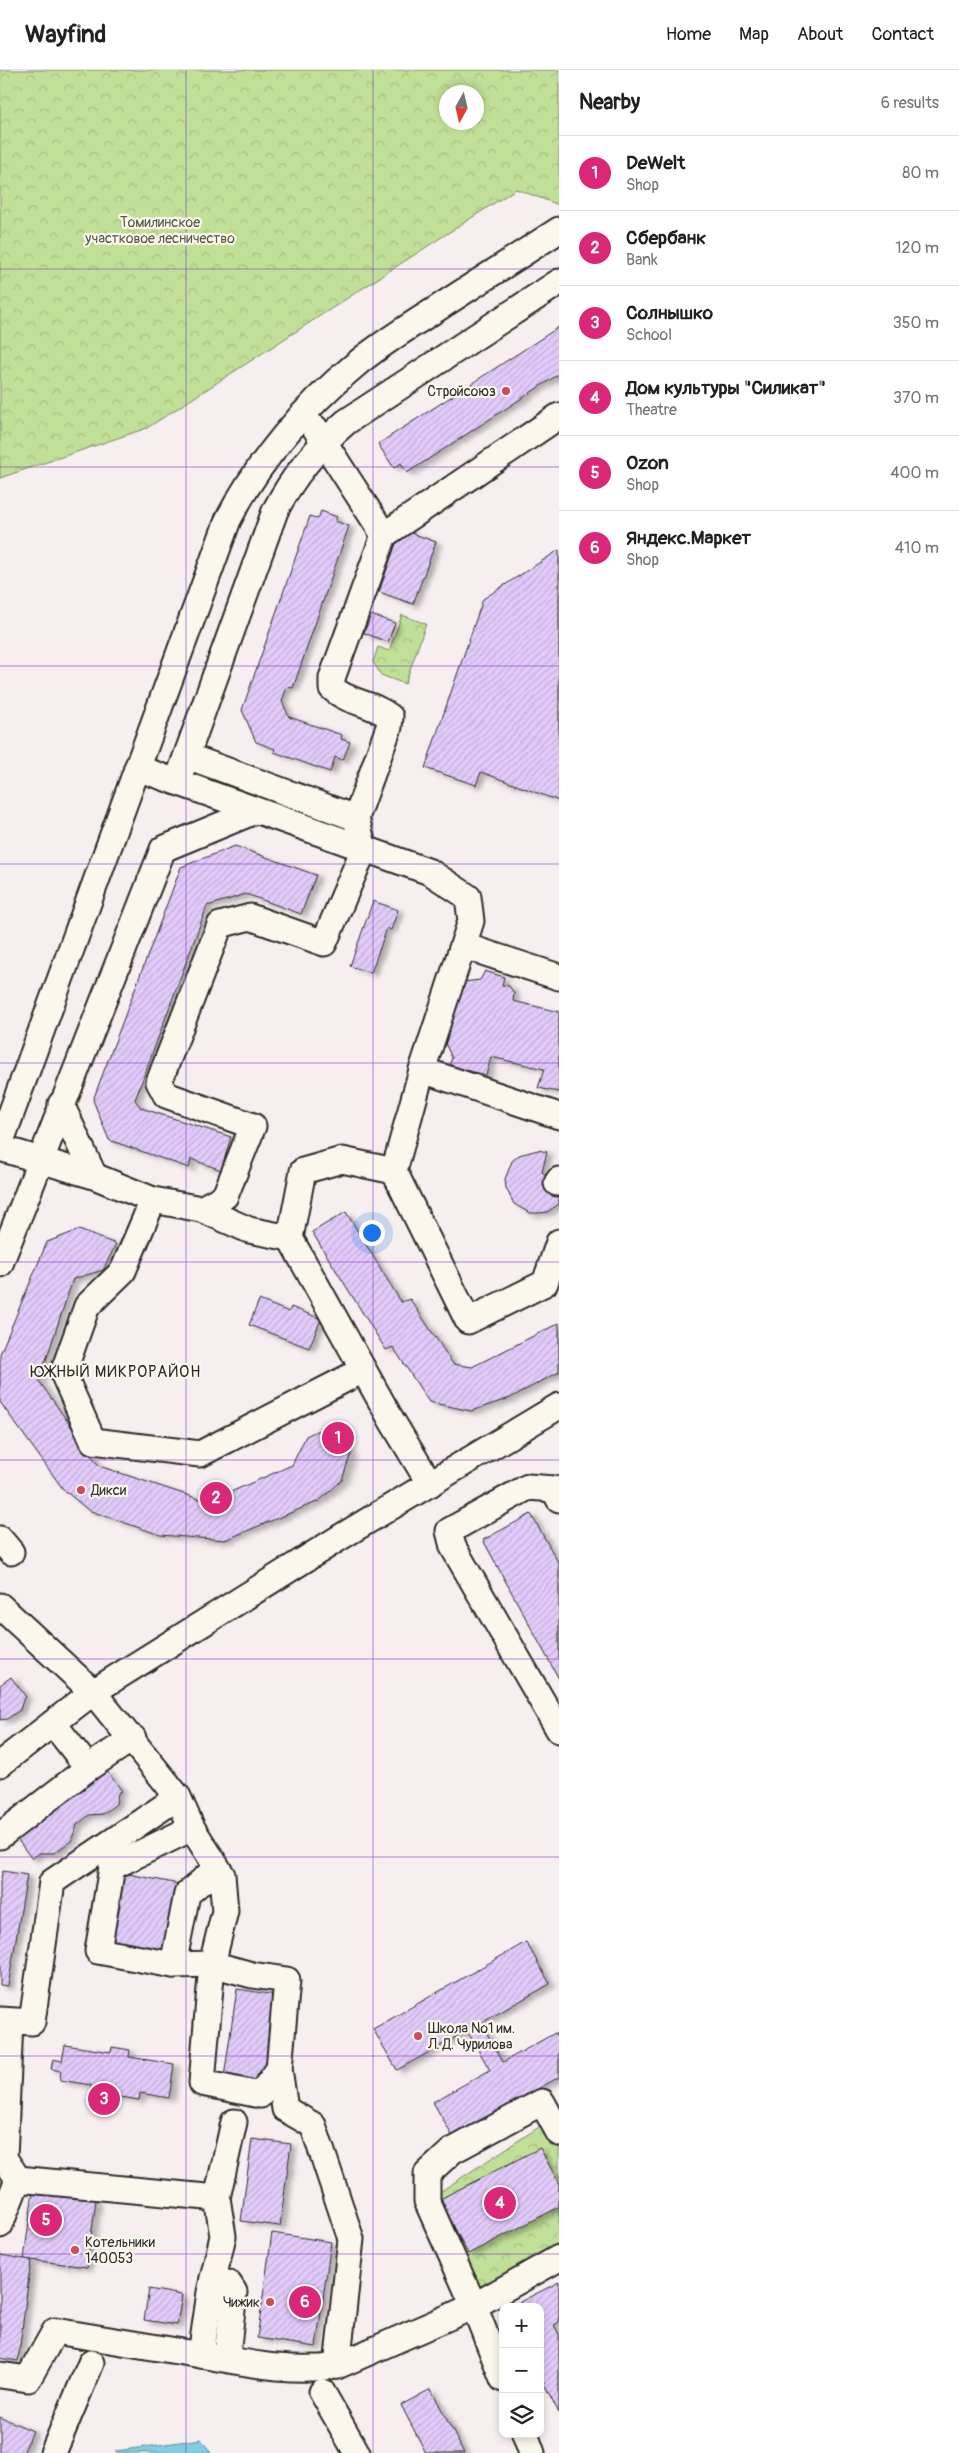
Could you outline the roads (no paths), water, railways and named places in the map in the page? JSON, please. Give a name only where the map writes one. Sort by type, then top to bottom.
[{"type":"street","points":[[290,1238],[249,1230],[200,1209],[153,1200],[94,1176],[0,1146],[228,520],[244,489],[267,456],[353,366],[383,344],[559,230]]},
{"type":"street","points":[[177,782],[276,511],[287,487],[324,441],[346,422],[559,282]]},
{"type":"street","points":[[306,414],[384,535]]},
{"type":"street","points":[[200,1209],[225,1196],[253,1126],[166,1095],[160,1082],[220,925],[250,917],[324,943],[364,848],[356,818],[390,727],[390,717],[380,709],[339,694],[332,688],[332,678],[384,535],[559,416]]},
{"type":"street","points":[[186,756],[356,818]]},
{"type":"street","points":[[137,768],[430,872],[468,897],[471,921],[422,1070],[394,1171],[468,1321],[545,1283],[559,1242]]},
{"type":"street","points":[[0,1264],[42,1160],[61,1104],[163,849],[255,811]]},
{"type":"street","points":[[464,946],[559,977]]},
{"type":"street","points":[[422,1070],[559,1116]]},
{"type":"street","points":[[61,1104],[94,1176]]},
{"type":"street","points":[[394,1171],[342,1160],[303,1172],[290,1238],[363,1370],[430,1484]]},
{"type":"street","points":[[153,1200],[123,1271],[87,1306],[63,1373],[93,1441],[200,1454],[363,1370]]},
{"type":"street","points":[[0,1764],[93,1692],[559,1406]]},
{"type":"street","points":[[559,1499],[554,1489],[528,1487],[449,1531],[452,1547],[559,1730]]},
{"type":"street","points":[[0,1606],[93,1692],[133,1738],[178,1796],[192,1828],[222,1875],[225,1911],[212,1964],[202,2083],[260,2095],[280,2069]]},
{"type":"street","points":[[53,1723],[88,1768]]},
{"type":"street","points":[[0,1836],[88,1768],[133,1738]]},
{"type":"street","points":[[18,2179],[4,2158],[5,2021],[32,2022],[52,1882],[178,1796]]},
{"type":"street","points":[[192,1828],[112,1868],[98,1951],[173,1964],[212,1964],[252,1975],[287,1980],[280,2069],[285,2109],[313,2124],[351,2239],[337,2366]]},
{"type":"street","points":[[173,1964],[186,1894],[217,1868]]},
{"type":"street","points":[[499,2369],[474,2306],[427,2201],[427,2174],[452,2151],[542,2102],[559,2133]]},
{"type":"street","points":[[202,2355],[213,2278],[223,2236],[217,2198],[234,2122]]},
{"type":"street","points":[[18,2179],[217,2198]]},
{"type":"street","points":[[0,2224],[18,2179]]},
{"type":"street","points":[[0,2375],[28,2379],[55,2331],[272,2368],[337,2366],[474,2306],[559,2258]]},
{"type":"street","points":[[213,2278],[229,2284],[234,2292],[228,2346]]},
{"type":"street","points":[[53,2453],[91,2363]]},
{"type":"street","points":[[322,2392],[357,2453]]},
{"type":"street","points":[[526,2438],[532,2453]]},
{"type":"water","points":[[201,2439],[211,2453],[116,2453],[116,2451]]},
{"type":"place","name":"Стройсоюз","points":[[506,391]]},
{"type":"place","name":"DeWelt","points":[[338,1438]]},
{"type":"place","name":"Дикси","points":[[81,1490]]},
{"type":"place","name":"Сбербанк","points":[[216,1498]]},
{"type":"place","name":"Школа №1 им. Л. Д. Чурилова","points":[[418,2036]]},
{"type":"place","name":"Солнышко","points":[[104,2099]]},
{"type":"place","name":"Дом культуры \"Силикат\"","points":[[500,2203]]},
{"type":"place","name":"Ozon","points":[[46,2220]]},
{"type":"place","name":"Котельники 140053","points":[[75,2250]]},
{"type":"place","name":"Чижик","points":[[270,2302]]},
{"type":"place","name":"Яндекс.Маркет","points":[[305,2302]]},
{"type":"district","name":"ЮЖНЫЙ МИКРОРАЙОН","points":[[116,1371]]},
{"type":"park label","name":"Томилинское участковое лесничество","points":[[160,230]]}]
